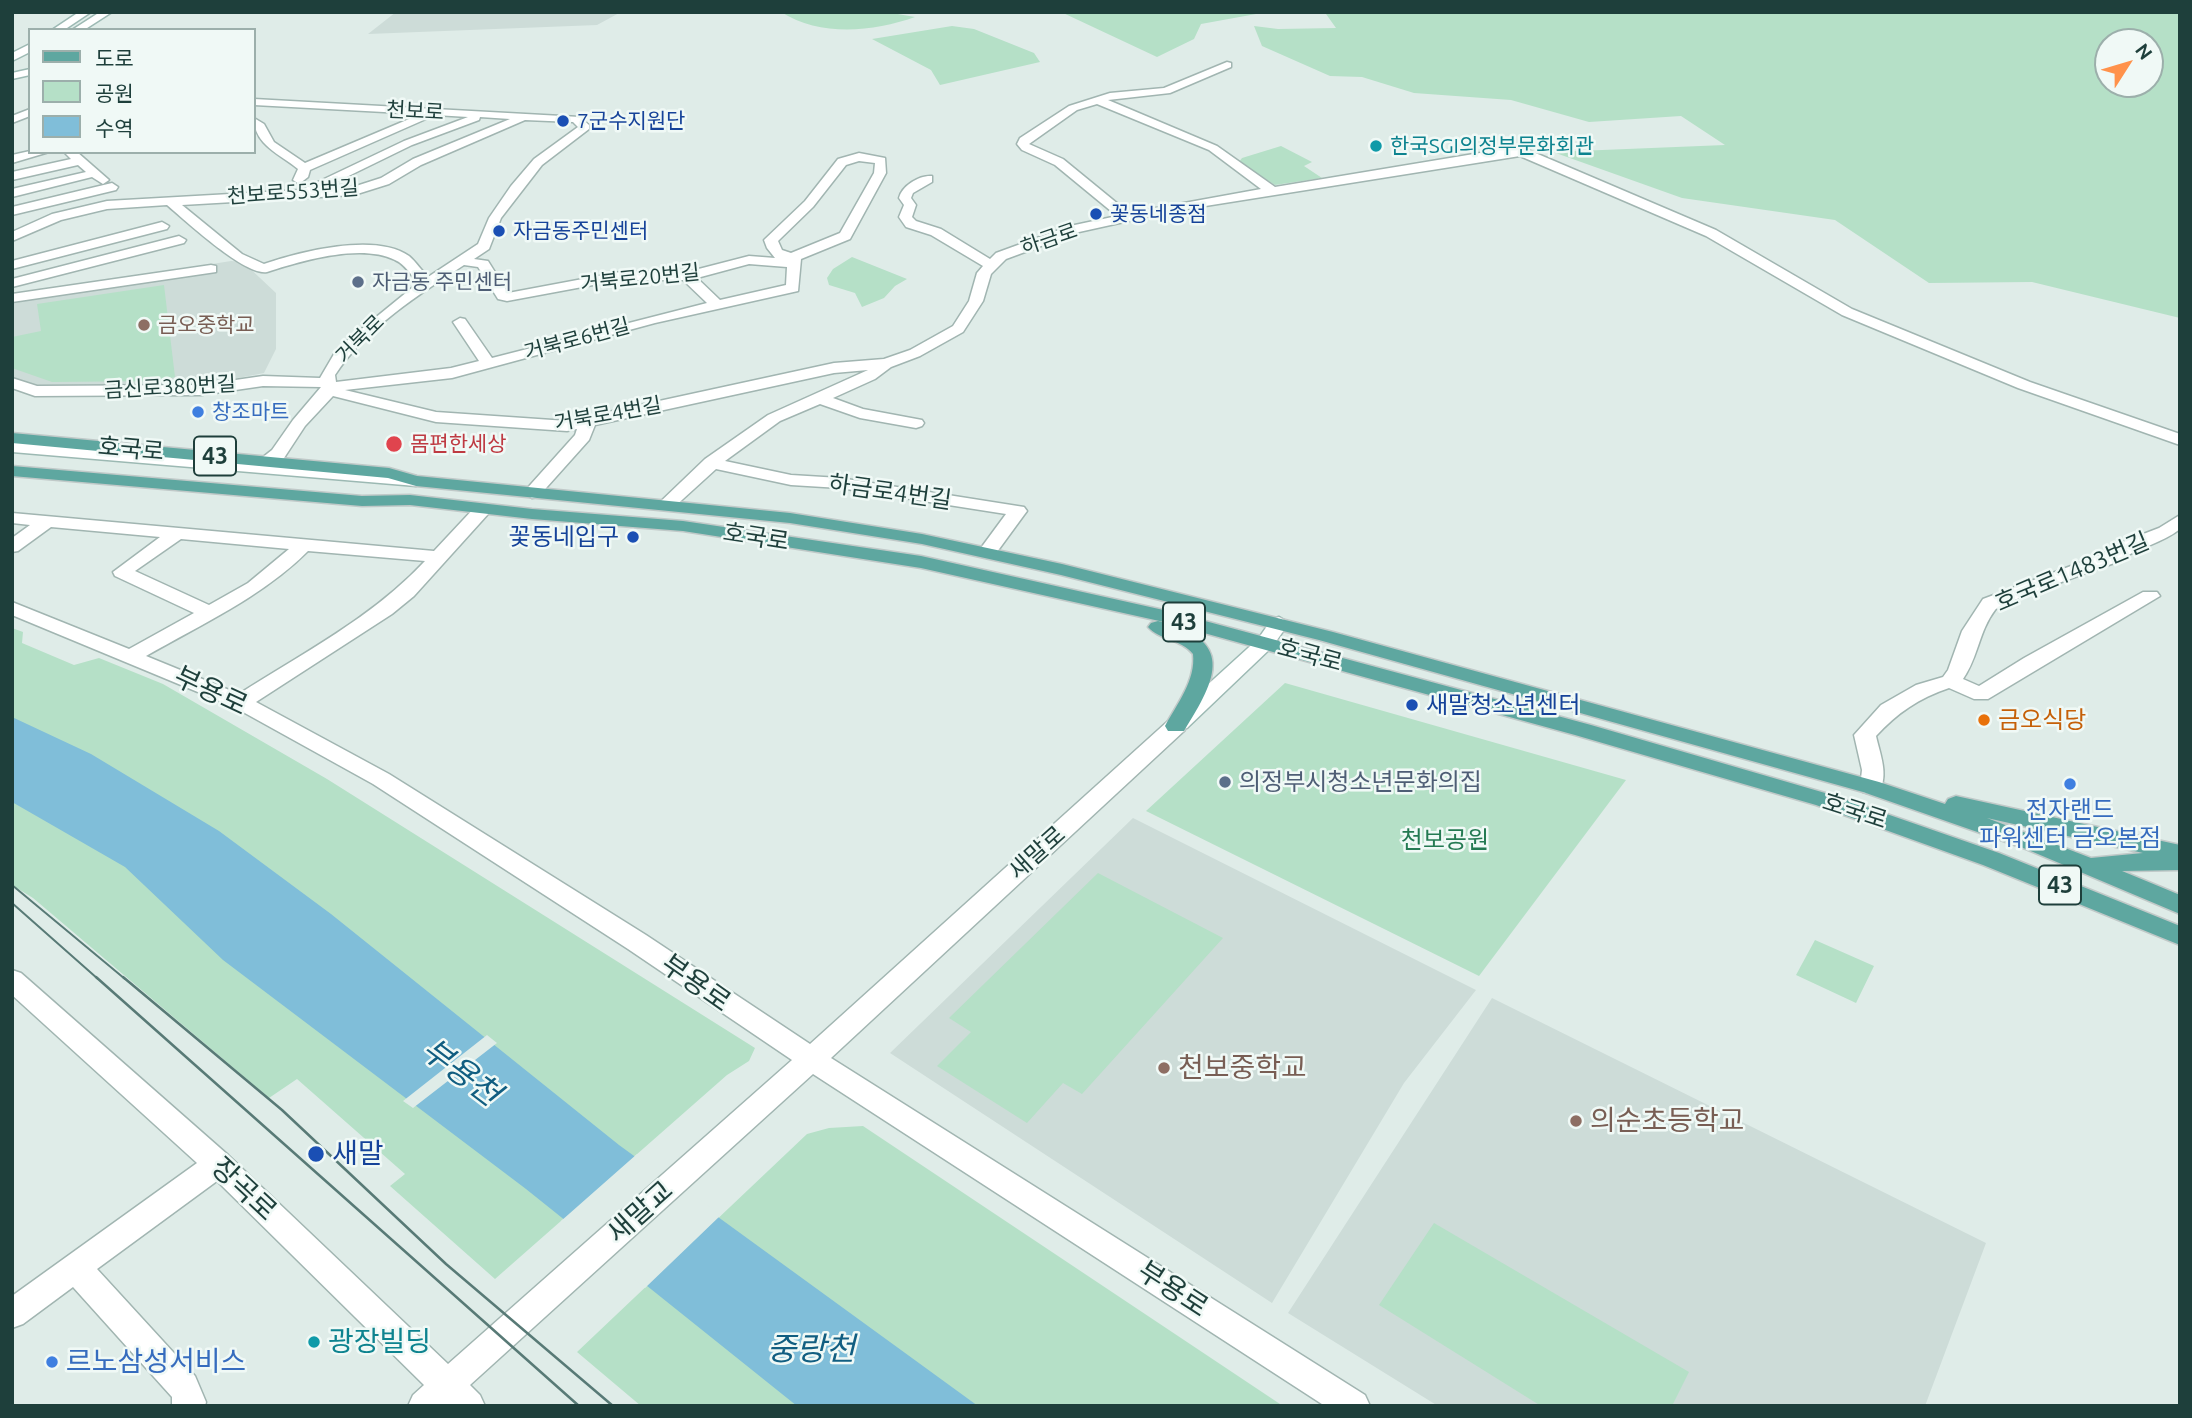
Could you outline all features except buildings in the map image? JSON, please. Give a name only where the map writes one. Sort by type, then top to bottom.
[{"type":"main road","name":"호국로","points":[[12,438],[389,473],[413,491],[483,509],[683,526],[921,562],[1026,586],[1265,643],[1719,769],[1938,839],[2086,896],[2180,936]]},
{"type":"main road","name":"호국로","points":[[12,471],[362,501],[413,491],[532,493],[837,525],[987,552],[1279,623],[1871,787],[1997,830],[2091,866],[2180,905]]},
{"type":"main road","points":[[1026,586],[1173,632],[1197,644],[1205,653],[1206,662],[1201,678],[1176,726]]},
{"type":"main road","points":[[1871,787],[2037,820],[2180,853]]},
{"type":"main road","points":[[1938,839],[2091,866],[2134,861],[2180,863]]},
{"type":"street","points":[[80,28],[107,12]]},
{"type":"street","points":[[60,28],[80,13]]},
{"type":"street","points":[[17,64],[28,48]]},
{"type":"street","points":[[1126,217],[1059,162],[1032,151],[1023,144],[1024,140],[1073,108],[1110,96],[1166,91],[1227,65]]},
{"type":"street","points":[[1098,100],[1213,148],[1271,190]]},
{"type":"street","name":"천보로","points":[[256,102],[576,119]]},
{"type":"street","points":[[256,112],[271,103]]},
{"type":"street","points":[[304,168],[437,112]]},
{"type":"street","points":[[12,120],[28,113]]},
{"type":"street","points":[[304,193],[401,146],[483,115]]},
{"type":"street","name":"천보로553번길","points":[[12,237],[83,209],[171,202],[188,198],[336,193],[366,188],[438,153],[526,117]]},
{"type":"street","name":"거북로","points":[[267,461],[278,454],[329,387],[327,375],[342,352],[377,320],[484,246],[495,218],[515,189],[538,162],[585,127],[576,119]]},
{"type":"street","points":[[256,123],[263,128],[270,144],[294,158],[304,168],[304,174],[283,195]]},
{"type":"street","points":[[369,139],[438,153]]},
{"type":"street","name":"하금로","points":[[666,505],[711,463],[775,418],[870,376],[886,364],[915,353],[958,330],[967,318],[984,274],[1001,256],[1075,229],[1126,217],[1271,190],[1522,152],[1711,233],[1748,252],[1817,297],[1866,320],[2024,385],[2180,440]]},
{"type":"street","points":[[12,159],[34,154]]},
{"type":"street","points":[[12,284],[179,240],[75,157],[19,175]]},
{"type":"street","points":[[859,157],[881,161],[880,173],[845,236],[794,260],[780,255],[771,245],[771,240],[809,204],[842,162],[859,157]]},
{"type":"street","points":[[12,192],[95,173]]},
{"type":"street","points":[[19,175],[57,201]]},
{"type":"street","points":[[928,179],[908,191],[905,198],[910,205],[905,216],[911,224],[936,232],[990,265]]},
{"type":"street","points":[[12,211],[112,187]]},
{"type":"street","points":[[171,202],[237,257],[251,261],[262,269],[324,251],[381,252],[398,255],[407,261],[417,276],[427,283]]},
{"type":"street","points":[[50,220],[118,283]]},
{"type":"street","points":[[12,265],[162,226]]},
{"type":"street","name":"거북로20번길","points":[[462,261],[483,264],[501,293],[507,297],[620,276],[687,276],[749,260],[794,260]]},
{"type":"street","name":"거북로6번길","points":[[329,387],[430,378],[793,288],[794,260]]},
{"type":"street","points":[[12,298],[211,269]]},
{"type":"street","points":[[687,276],[717,305]]},
{"type":"street","points":[[460,322],[487,362]]},
{"type":"street","name":"거북로4번길","points":[[329,387],[436,418],[567,426],[834,368],[886,364]]},
{"type":"street","name":"금신로380번길","points":[[12,383],[35,391],[201,390],[263,382],[329,387]]},
{"type":"street","points":[[818,398],[860,413],[916,424]]},
{"type":"street","points":[[532,493],[583,436],[588,422]]},
{"type":"street","name":"호국로","points":[[12,447],[413,491]]},
{"type":"street","name":"호국로","points":[[12,459],[372,492],[413,491]]},
{"type":"street","name":"하금로4번길","points":[[711,463],[791,480],[839,483],[1018,511],[987,552]]},
{"type":"street","points":[[242,702],[385,610],[407,592],[483,509]]},
{"type":"street","points":[[12,518],[437,557]]},
{"type":"street","points":[[12,547],[47,521]]},
{"type":"street","name":"호국로1483번길","points":[[1950,681],[1958,671],[1972,631],[1990,603],[2110,558],[2126,547],[2175,530]]},
{"type":"street","points":[[179,532],[122,572],[209,612]]},
{"type":"street","points":[[130,656],[255,587],[304,544]]},
{"type":"street","points":[[1871,787],[1873,770],[1866,735],[1888,710],[1923,690],[1950,681],[1981,694],[2031,662],[2150,596]]},
{"type":"street","name":"부용로","points":[[12,608],[242,702],[381,779],[1354,1406]]},
{"type":"street","name":"새말로","points":[[790,1078],[1176,726],[1265,643],[1279,623]]},
{"type":"street","name":"장곡로","points":[[12,980],[218,1164],[404,1340],[446,1399]]},
{"type":"street","name":"새말교","points":[[446,1399],[489,1345],[790,1078]]},
{"type":"street","points":[[12,1314],[218,1164]]},
{"type":"street","points":[[76,1268],[184,1387],[190,1402],[188,1406]]},
{"type":"shaded area","points":[[396,12],[621,12],[597,25],[368,34]]},
{"type":"shaded area","name":"금오중학교","points":[[243,262],[276,293],[276,349],[264,373],[202,385],[42,387],[12,377],[12,301],[212,269],[212,264]]},
{"type":"shaded area","name":"천보중학교","points":[[1133,818],[1476,990],[1404,1083],[1272,1303],[890,1053]]},
{"type":"shaded area","name":"의순초등학교","points":[[1492,998],[1986,1243],[1925,1406],[1438,1406],[1288,1313]]},
{"type":"green space","points":[[781,12],[886,12],[915,17],[882,26],[847,30],[812,25]]},
{"type":"green space","points":[[1061,12],[1267,12],[1201,24],[1194,39],[1157,57]]},
{"type":"green space","points":[[1316,12],[2180,12],[2180,318],[2032,282],[1929,283],[1835,220],[1682,198],[1553,152],[1725,145],[1681,116],[1589,122],[1511,100],[1414,93],[1362,77],[1330,76],[1262,46],[1254,26],[1278,29],[1336,28],[1326,14]]},
{"type":"green space","points":[[952,26],[974,29],[1034,53],[1040,62],[940,85],[931,70],[872,39]]},
{"type":"green space","points":[[1281,146],[1312,162],[1304,166],[1322,178],[1275,185],[1239,162],[1242,158]]},
{"type":"green space","points":[[852,257],[907,279],[895,286],[884,298],[862,307],[855,293],[829,285],[827,278],[833,269]]},
{"type":"green space","points":[[164,285],[175,377],[161,381],[52,382],[12,368],[12,337],[41,331],[37,304]]},
{"type":"green space","points":[[12,628],[23,632],[22,643],[74,665],[99,658],[163,684],[327,779],[755,1048],[749,1061],[727,1075],[495,1279],[390,1186],[405,1174],[297,1079],[269,1098],[33,898],[12,885]]},
{"type":"green space","name":"천보공원","points":[[1285,683],[1626,780],[1479,976],[1146,811]]},
{"type":"green space","points":[[1098,873],[1223,938],[1082,1094],[1063,1083],[1027,1123],[937,1066],[971,1032],[949,1018]]},
{"type":"green space","points":[[1815,940],[1874,966],[1856,1003],[1796,975]]},
{"type":"green space","points":[[863,1126],[1283,1406],[641,1406],[577,1352],[807,1134],[829,1128]]},
{"type":"green space","points":[[1434,1223],[1689,1372],[1672,1406],[1541,1406],[1379,1305]]},
{"type":"water","name":"중랑천","points":[[12,717],[91,754],[219,831],[331,914],[619,1145],[978,1406],[797,1406],[526,1189],[223,960],[125,867],[12,802]]},
{"type":"pier","points":[[487,1035],[497,1043],[413,1108],[403,1101]]},
{"type":"pier","points":[[637,1154],[721,1215],[645,1288],[561,1221]]},
{"type":"tram line","points":[[12,885],[125,979]]},
{"type":"tram line","points":[[12,903],[98,979]]},
{"type":"tram line","points":[[96,977],[579,1406]]},
{"type":"tram line","points":[[123,977],[282,1110],[446,1264],[613,1406]]},
{"type":"place","name":"7군수지원단","points":[[563,121]]},
{"type":"place","name":"한국SGI의정부문화회관","points":[[1376,146]]},
{"type":"place","name":"꽃동네종점","points":[[1096,214]]},
{"type":"place","name":"자금동주민센터","points":[[499,231]]},
{"type":"place","name":"자금동 주민센터","points":[[358,282]]},
{"type":"place","name":"금오중학교","points":[[144,325]]},
{"type":"place","name":"창조마트","points":[[198,412]]},
{"type":"place","name":"몸편한세상","points":[[394,444]]},
{"type":"place","name":"꽃동네입구","points":[[633,537]]},
{"type":"place","name":"새말청소년센터","points":[[1412,705]]},
{"type":"place","name":"금오식당","points":[[1984,720]]},
{"type":"place","name":"의정부시청소년문화의집","points":[[1225,782]]},
{"type":"place","name":"전자랜드 파워센터 금오본점","points":[[2070,784]]},
{"type":"place","name":"천보중학교","points":[[1164,1068]]},
{"type":"place","name":"의순초등학교","points":[[1576,1121]]},
{"type":"place","name":"새말","points":[[316,1154]]},
{"type":"place","name":"광장빌딩","points":[[314,1342]]},
{"type":"place","name":"르노삼성서비스","points":[[52,1362]]},
{"type":"water label","name":"부용천","points":[[461,1072]]}]
